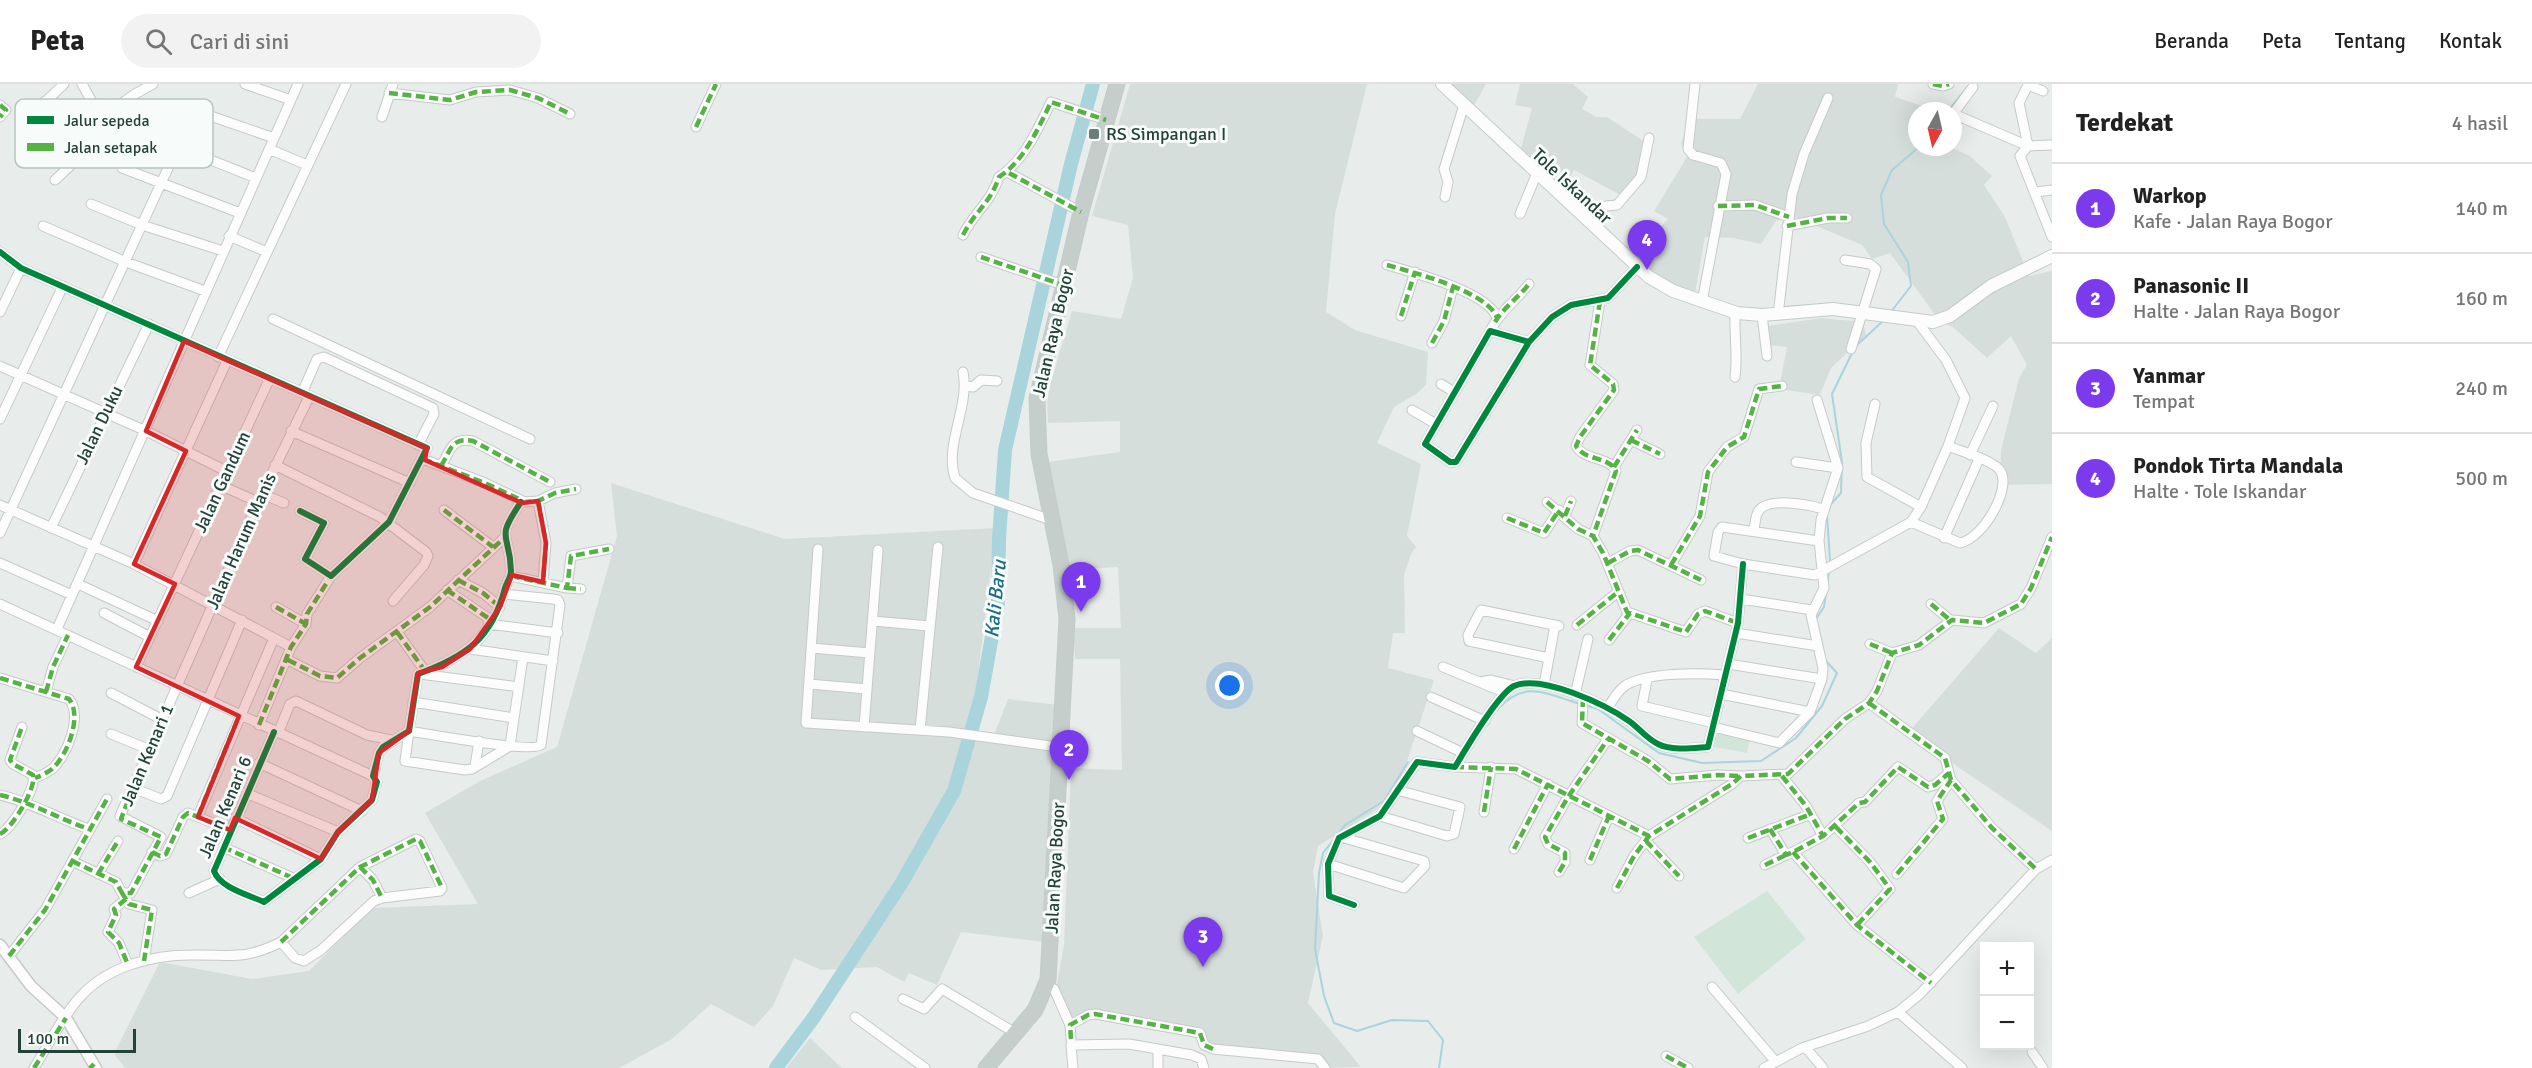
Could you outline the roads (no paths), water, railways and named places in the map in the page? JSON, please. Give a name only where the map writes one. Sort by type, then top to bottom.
[{"type":"highway","name":"Jalan Raya Bogor","points":[[986,1068],[1035,1010],[1048,980],[1072,597],[1039,454],[1037,399],[1057,283],[1101,118],[1116,84]]},
{"type":"highway","name":"Jalan Raya Bogor","points":[[1056,521],[1044,436],[1046,385],[1087,218],[1124,84]]},
{"type":"highway","name":"Jalan Raya Bogor","points":[[997,1068],[1037,1021],[1054,989],[1059,932],[1064,748]]},
{"type":"main road","name":"Tole Iskandar","points":[[1442,84],[1658,284],[1735,313],[1778,315],[1833,309],[1933,322],[1946,318],[1991,286],[2052,256]]},
{"type":"street","points":[[47,99],[64,84]]},
{"type":"street","points":[[82,84],[90,99]]},
{"type":"street","points":[[130,99],[153,84]]},
{"type":"street","points":[[245,84],[291,100]]},
{"type":"street","points":[[57,629],[96,546],[229,236],[298,84]]},
{"type":"street","points":[[134,564],[186,451],[267,252],[346,84]]},
{"type":"street","points":[[696,127],[716,84]]},
{"type":"street","points":[[1695,84],[1688,149],[1693,155],[1721,163],[1724,167],[1725,179],[1718,206],[1702,302]]},
{"type":"street","points":[[1934,84],[1943,86],[1949,84]]},
{"type":"street","points":[[2043,90],[2028,85],[2019,101],[2028,146],[2020,156],[2052,237]]},
{"type":"street","points":[[1973,87],[1956,110],[1956,115],[2028,146],[2052,145]]},
{"type":"street","points":[[381,117],[391,89],[450,100],[497,89],[528,89],[570,114]]},
{"type":"street","points":[[1778,315],[1792,194],[1804,154],[1828,98]]},
{"type":"street","points":[[963,235],[972,219],[993,195],[999,177],[1009,173],[1038,130],[1052,102],[1101,118]]},
{"type":"street","points":[[0,105],[6,110],[0,117]]},
{"type":"street","points":[[1445,197],[1448,182],[1444,169],[1464,105]]},
{"type":"street","points":[[213,117],[274,138]]},
{"type":"street","points":[[1589,221],[1606,206],[1617,205],[1640,178],[1649,138]]},
{"type":"street","points":[[269,149],[307,165]]},
{"type":"street","points":[[213,161],[255,178]]},
{"type":"street","points":[[55,180],[69,168]]},
{"type":"street","points":[[122,168],[161,185],[240,213]]},
{"type":"street","points":[[0,533],[169,168]]},
{"type":"street","points":[[1009,173],[1077,210]]},
{"type":"street","points":[[1520,214],[1537,173]]},
{"type":"street","points":[[2036,192],[2052,190]]},
{"type":"street","points":[[91,204],[141,225],[223,251]]},
{"type":"street","points":[[1718,206],[1755,205],[1788,221],[1832,217],[1847,219]]},
{"type":"street","points":[[43,226],[126,262],[205,291]]},
{"type":"street","points":[[229,236],[267,252]]},
{"type":"street","points":[[0,252],[21,268],[269,380],[427,448],[389,522],[331,576],[309,609],[306,624],[291,647],[288,660],[259,724]]},
{"type":"street","points":[[981,257],[1057,283]]},
{"type":"street","points":[[1845,260],[1870,264],[1876,269],[1868,312],[1851,349]]},
{"type":"street","points":[[1387,265],[1415,272],[1453,287],[1491,309],[1497,318]]},
{"type":"street","points":[[1528,284],[1497,318],[1425,444],[1450,462],[1456,462],[1528,342],[1563,309],[1580,302],[1600,301],[1610,297],[1638,267]]},
{"type":"street","points":[[0,312],[21,268]]},
{"type":"street","points":[[1401,316],[1415,272]]},
{"type":"street","points":[[0,419],[63,286]]},
{"type":"street","points":[[1432,343],[1444,321],[1453,287]]},
{"type":"street","points":[[1600,301],[1590,364],[1613,384],[1614,390],[1580,436],[1576,446],[1581,452],[1614,467]]},
{"type":"street","points":[[1735,313],[1734,338],[1737,360],[1735,377]]},
{"type":"street","points":[[1762,315],[1767,356]]},
{"type":"street","points":[[273,319],[530,439]]},
{"type":"street","points":[[1819,541],[1723,526],[1718,532],[1715,558],[1815,575],[1911,522],[1921,507],[1965,405],[1965,395],[1946,360],[1913,320]]},
{"type":"street","name":"Jalan Duku","points":[[51,528],[149,324]]},
{"type":"street","points":[[1490,331],[1528,342]]},
{"type":"street","name":"Jalan Harum Manis","points":[[176,687],[291,431],[317,359],[324,357],[433,408],[434,414],[418,445]]},
{"type":"street","points":[[0,366],[146,431],[226,471]]},
{"type":"street","points":[[963,372],[966,386],[952,460],[955,478],[964,487],[994,500],[1056,521]]},
{"type":"street","name":"Jalan Gandum","points":[[136,667],[269,380]]},
{"type":"street","points":[[966,386],[973,387],[981,380],[997,381]]},
{"type":"street","points":[[1441,384],[1454,392]]},
{"type":"street","points":[[1671,565],[1700,516],[1708,472],[1720,454],[1745,436],[1759,389],[1782,387]]},
{"type":"street","points":[[1642,706],[1779,743],[1810,712],[1822,679],[1818,646],[1812,626],[1812,610],[1824,588],[1824,570],[1819,541],[1823,509],[1836,482],[1838,468],[1817,400]]},
{"type":"street","points":[[1875,404],[1866,443],[1867,477],[1921,507]]},
{"type":"street","points":[[1944,538],[1993,406]]},
{"type":"street","points":[[1412,410],[1436,424]]},
{"type":"street","points":[[1593,536],[1616,474],[1614,467],[1638,430]]},
{"type":"street","points":[[291,431],[410,483]]},
{"type":"street","points":[[441,466],[454,443],[463,439],[472,441],[550,482]]},
{"type":"street","points":[[1631,440],[1660,454]]},
{"type":"street","points":[[1911,522],[1944,538],[1964,542],[1981,532],[1988,522],[2003,486],[1999,469],[1948,446]]},
{"type":"street","points":[[423,459],[507,493],[521,502],[538,501],[555,493],[576,489]]},
{"type":"street","points":[[1796,462],[1838,468]]},
{"type":"street","points":[[275,465],[389,522],[428,556],[424,565],[393,601]]},
{"type":"street","points":[[219,485],[284,503]]},
{"type":"street","points":[[538,501],[546,543],[543,582]]},
{"type":"street","points":[[1507,518],[1544,533],[1571,501]]},
{"type":"street","points":[[421,672],[442,667],[470,649],[500,608],[511,576],[504,538],[507,523],[521,502]]},
{"type":"street","points":[[1547,502],[1578,529],[1593,536],[1608,563],[1625,610],[1630,613],[1686,632],[1698,615],[1705,611],[1737,628],[1818,646]]},
{"type":"street","points":[[1754,531],[1758,512],[1764,507],[1791,503],[1823,509]]},
{"type":"street","points":[[0,505],[96,546],[175,584],[291,647]]},
{"type":"street","points":[[444,510],[493,547]]},
{"type":"street","points":[[300,511],[324,524],[304,558],[331,576]]},
{"type":"street","points":[[1870,644],[1892,653],[1918,645],[1950,621],[1961,619],[1971,624],[1984,623],[2021,604],[2031,588],[2052,537]]},
{"type":"street","points":[[288,660],[320,676],[338,678],[447,590],[504,538]]},
{"type":"street","points":[[920,730],[938,547]]},
{"type":"street","points":[[567,588],[571,556],[609,549]]},
{"type":"street","points":[[818,549],[806,723],[949,732],[1064,748]]},
{"type":"street","points":[[864,727],[878,550]]},
{"type":"street","points":[[1608,563],[1630,551],[1638,550],[1701,580]]},
{"type":"street","points":[[0,563],[72,595]]},
{"type":"street","points":[[1455,767],[1506,693],[1515,686],[1527,683],[1544,685],[1580,701],[1608,707],[1658,744],[1684,748],[1708,747],[1737,628],[1743,564]]},
{"type":"street","points":[[511,576],[581,589]]},
{"type":"street","points":[[458,580],[483,593],[500,608]]},
{"type":"street","points":[[78,584],[158,621]]},
{"type":"street","points":[[447,590],[490,622],[558,633]]},
{"type":"street","points":[[1577,626],[1618,592]]},
{"type":"street","points":[[373,776],[379,753],[391,740],[409,731],[534,749],[541,746],[558,633],[558,600],[504,594]]},
{"type":"street","points":[[1741,599],[1812,610]]},
{"type":"street","points":[[0,604],[373,776],[377,782],[372,801],[338,832],[321,859],[293,878],[223,847]]},
{"type":"street","points":[[1931,604],[1950,621]]},
{"type":"street","points":[[276,607],[306,624]]},
{"type":"street","points":[[1544,685],[1557,625],[1481,610],[1467,638],[1469,641],[1549,658]]},
{"type":"street","points":[[104,613],[150,637]]},
{"type":"street","points":[[1609,640],[1630,613]]},
{"type":"street","points":[[133,788],[165,798],[209,702],[242,620]]},
{"type":"street","points":[[873,621],[929,626]]},
{"type":"street","points":[[397,632],[421,672],[413,702],[404,758],[407,762],[456,770],[472,769],[510,746]]},
{"type":"street","points":[[46,692],[53,667],[68,635]]},
{"type":"street","points":[[198,816],[274,638]]},
{"type":"street","points":[[1588,639],[1580,701],[1582,723],[1655,765],[1670,779],[1718,775],[1782,776],[1800,763],[1845,719],[1869,703],[1877,691],[1892,653]]},
{"type":"street","points":[[811,648],[870,653]]},
{"type":"street","points":[[470,649],[553,661]]},
{"type":"street","points":[[510,746],[523,657]]},
{"type":"street","points":[[1728,664],[1822,679]]},
{"type":"street","points":[[1443,668],[1506,693]]},
{"type":"street","points":[[421,672],[519,687]]},
{"type":"street","points":[[1608,707],[1619,690],[1627,684],[1685,674],[1725,675]]},
{"type":"street","points":[[0,678],[71,701],[72,734],[67,748],[54,768],[35,778],[12,824],[0,834]]},
{"type":"street","points":[[1480,682],[1491,680],[1515,686]]},
{"type":"street","points":[[1634,725],[1642,706],[1647,680]]},
{"type":"street","points":[[809,684],[867,689]]},
{"type":"street","name":"Jalan Kenari 1","points":[[152,852],[160,841],[159,835],[121,819],[148,749],[176,687]]},
{"type":"street","points":[[111,693],[161,719]]},
{"type":"street","points":[[1721,694],[1810,712]]},
{"type":"street","points":[[1431,697],[1485,721]]},
{"type":"street","name":"Jalan Kenari 6","points":[[293,878],[264,902],[232,888],[220,879],[214,870],[259,763],[292,701],[367,735],[391,740]]},
{"type":"street","points":[[413,702],[514,718]]},
{"type":"street","points":[[1869,703],[1942,754],[1948,761],[1950,777],[1992,828],[2036,869]]},
{"type":"street","points":[[22,727],[10,760],[35,778]]},
{"type":"street","points":[[1417,731],[1463,753]]},
{"type":"street","points":[[111,734],[148,749]]},
{"type":"street","points":[[1559,872],[1565,862],[1565,853],[1548,844],[1545,837],[1568,797],[1608,739]]},
{"type":"street","points":[[475,766],[479,741]]},
{"type":"street","points":[[1354,905],[1329,896],[1328,864],[1341,837],[1380,816],[1417,762],[1455,767],[1516,769],[1647,838],[1679,876]]},
{"type":"street","points":[[259,763],[362,811]]},
{"type":"street","points":[[1484,812],[1491,767]]},
{"type":"street","points":[[1765,865],[1823,836],[1836,827],[1859,803],[1865,802],[1898,767],[1928,787],[1950,777]]},
{"type":"street","points":[[1617,888],[1634,856],[1647,838],[1741,776]]},
{"type":"street","points":[[1782,776],[1811,814],[1823,836]]},
{"type":"street","points":[[1897,874],[1943,819],[1937,801],[1950,777]]},
{"type":"street","points":[[1514,849],[1548,784]]},
{"type":"street","points":[[1380,816],[1448,836],[1454,834],[1461,807],[1397,790]]},
{"type":"street","points":[[246,793],[338,832]]},
{"type":"street","points":[[0,795],[25,802],[89,829]]},
{"type":"street","points":[[9,956],[45,910],[106,799]]},
{"type":"street","points":[[128,965],[119,943],[108,932],[116,915],[114,909],[124,896],[131,892],[152,852],[160,856],[166,854],[184,814],[198,816],[199,819],[230,830]]},
{"type":"street","points":[[1748,838],[1811,814]]},
{"type":"street","points":[[1590,860],[1609,816]]},
{"type":"street","points":[[235,818],[321,859]]},
{"type":"street","points":[[1836,827],[1870,862],[1890,889],[1857,925]]},
{"type":"street","points":[[1770,829],[1789,853],[1857,925],[1931,983]]},
{"type":"street","points":[[1328,864],[1404,888],[1425,866],[1424,861],[1341,837]]},
{"type":"street","points":[[34,1068],[84,993],[128,965],[188,955],[249,956],[281,942],[360,867],[416,839],[420,841],[440,881],[442,888],[440,891],[434,894],[382,898],[374,902],[321,950],[304,961],[296,958],[281,942]]},
{"type":"street","points":[[98,874],[118,841]]},
{"type":"street","points":[[1764,1068],[1804,1047],[1868,1026],[1898,1012],[1931,983],[2036,869],[2052,860]]},
{"type":"street","points":[[72,861],[116,882],[129,904],[139,909],[152,910],[144,961]]},
{"type":"street","points":[[360,867],[373,880],[382,898]]},
{"type":"street","points":[[189,893],[220,879]]},
{"type":"street","points":[[0,945],[31,986],[66,1018],[93,1067]]},
{"type":"street","points":[[1712,987],[1775,1061]]},
{"type":"street","points":[[903,999],[924,1009],[942,989],[1017,1034]]},
{"type":"street","points":[[1054,989],[1070,1025],[1073,1068]]},
{"type":"street","points":[[1898,1012],[1962,1068]]},
{"type":"street","points":[[1070,1025],[1088,1015],[1095,1014],[1200,1033],[1204,1045],[1213,1049],[1318,1059],[1325,1068]]},
{"type":"street","points":[[855,1017],[925,1068]]},
{"type":"street","points":[[1071,1042],[1129,1044],[1197,1057],[1204,1063],[1204,1068]]},
{"type":"street","points":[[1804,1047],[1823,1068]]},
{"type":"street","points":[[1158,1050],[1158,1068]]},
{"type":"street","points":[[2032,1052],[2043,1068]]},
{"type":"street","points":[[1666,1056],[1688,1068]]},
{"type":"waterway","name":"Kali Baru","points":[[776,1068],[814,1017],[901,884],[954,791],[981,697],[998,603],[999,539],[1005,450],[1071,164],[1093,84]]},
{"type":"waterway","points":[[1955,102],[1968,86]]},
{"type":"waterway","points":[[1890,313],[1911,286],[1908,262],[1884,224],[1881,195],[1892,170],[1908,156]]},
{"type":"waterway","points":[[1856,346],[1884,320]]},
{"type":"waterway","points":[[1831,504],[1841,493],[1842,462],[1832,394],[1853,351]]},
{"type":"waterway","points":[[1827,514],[1830,562]]},
{"type":"waterway","points":[[1816,619],[1824,607],[1829,571]]},
{"type":"waterway","points":[[1585,705],[1598,709],[1659,753],[1702,763],[1761,761],[1796,738],[1822,706],[1837,673],[1826,661]]},
{"type":"waterway","points":[[1496,711],[1516,695],[1535,691],[1580,704]]},
{"type":"waterway","points":[[1408,762],[1384,801],[1345,825],[1323,853],[1319,873],[1315,949],[1324,996],[1334,1023],[1357,1031],[1392,1020],[1428,1021],[1443,1040],[1439,1068]]},
{"type":"place","name":"RS Simpangan I","points":[[1094,134]]},
{"type":"place","name":"Pondok Tirta Mandala","points":[[1647,270]]},
{"type":"place","name":"Warkop","points":[[1081,612]]},
{"type":"place","name":"Panasonic II","points":[[1069,780]]},
{"type":"place","name":"Yanmar","points":[[1203,967]]}]
